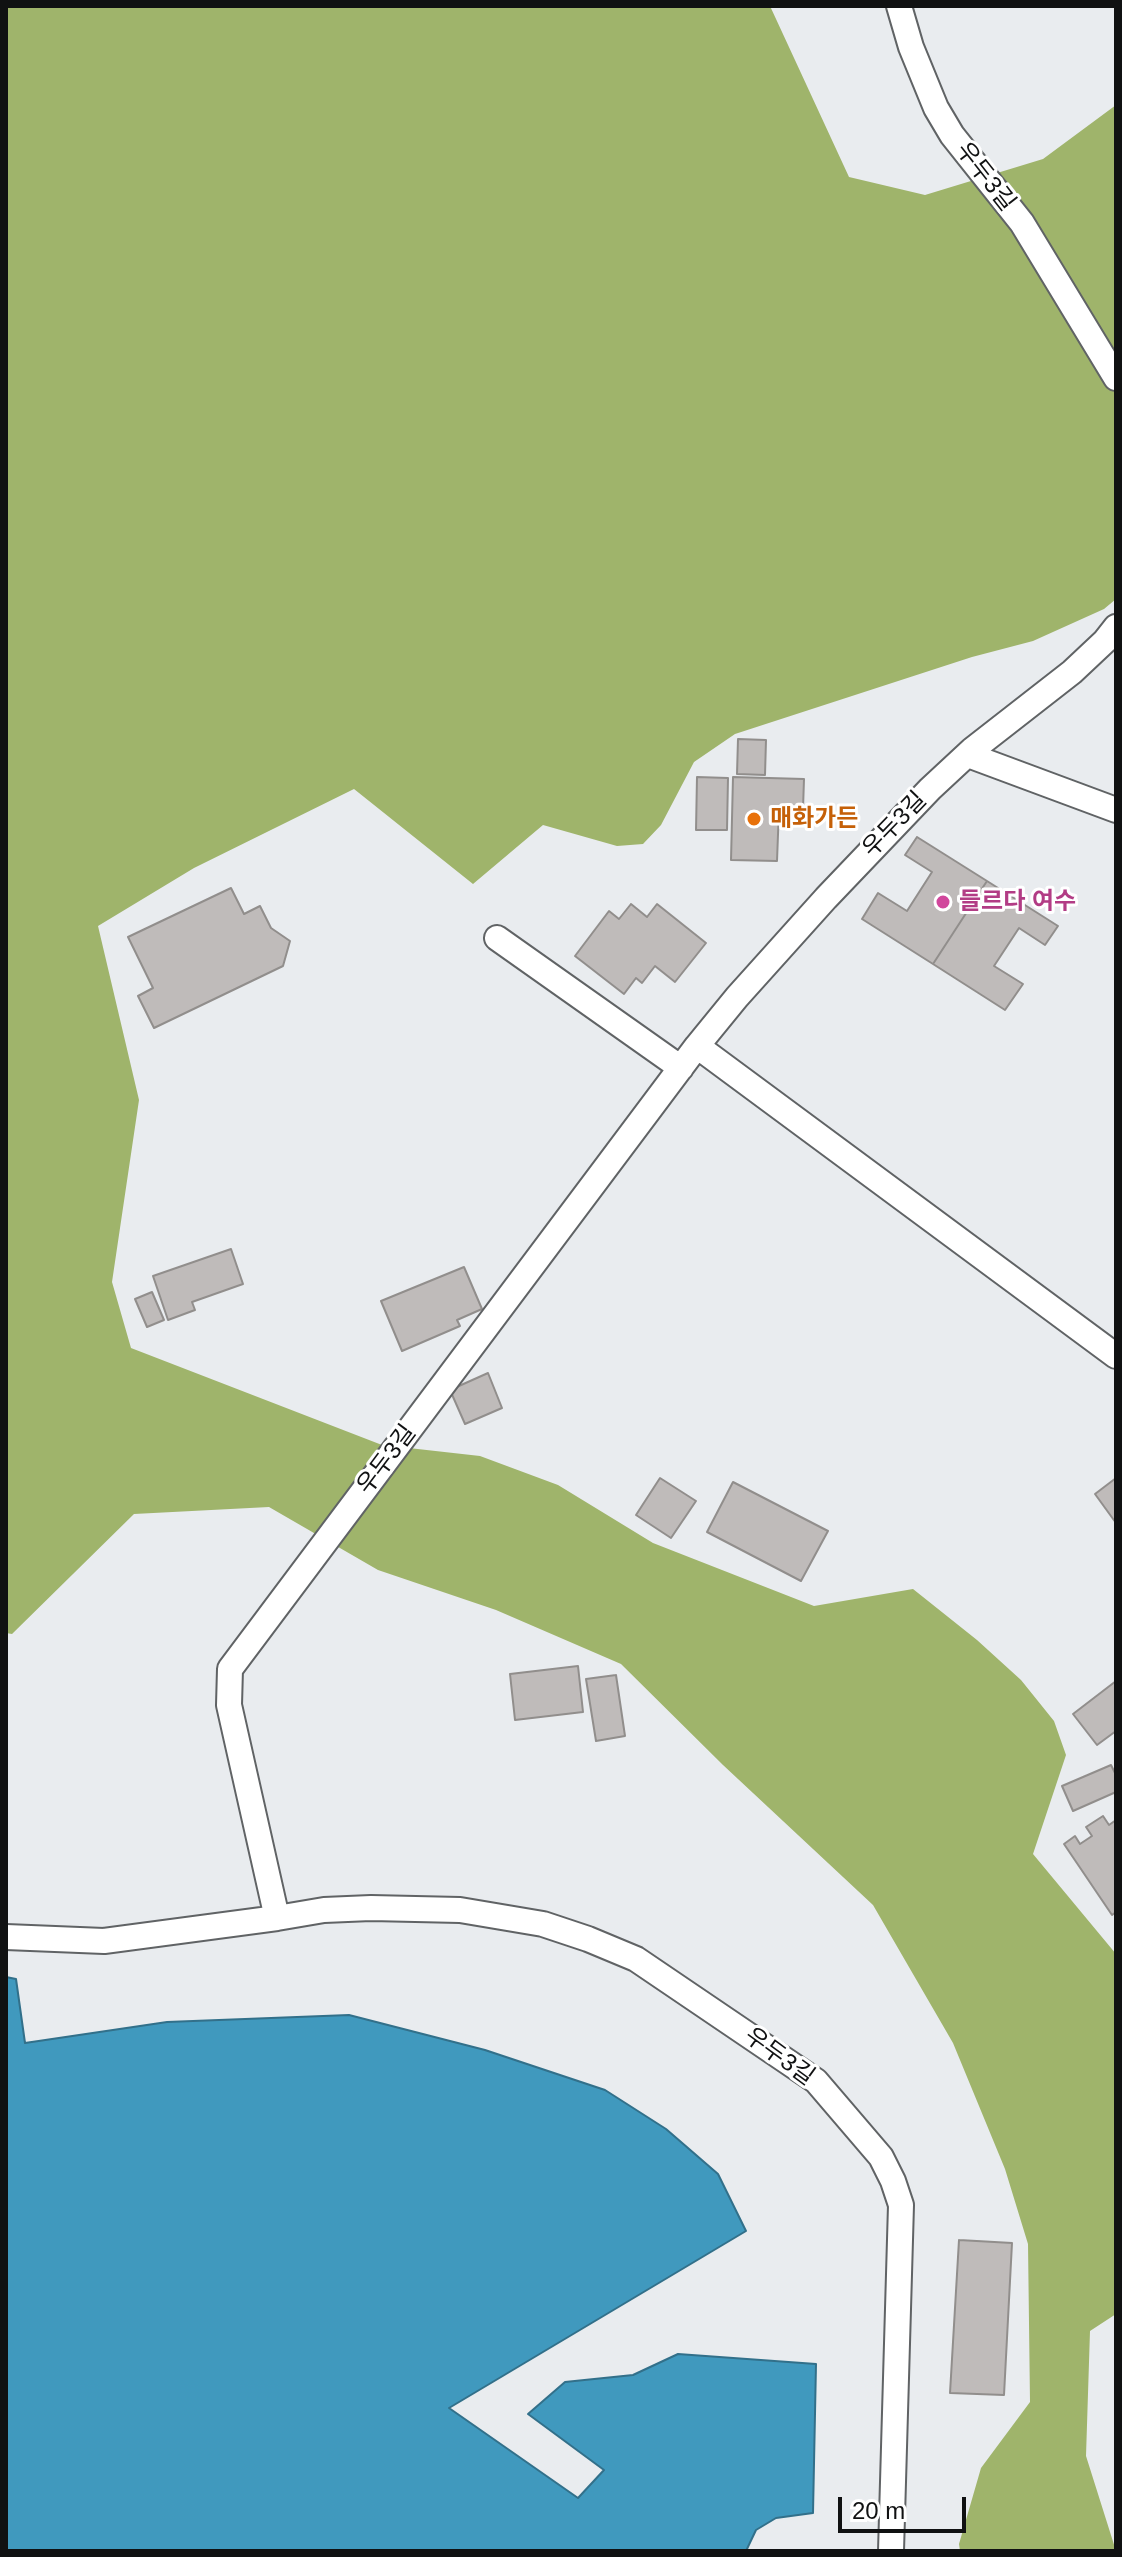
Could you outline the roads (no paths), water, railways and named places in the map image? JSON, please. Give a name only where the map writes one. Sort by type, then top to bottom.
[{"type":"lane","name":"우두3길","points":[[899,6],[936,108],[952,135],[1022,223],[1116,378]]},
{"type":"lane","name":"우두3길","points":[[277,1918],[229,1705],[230,1669],[697,1046],[737,997],[930,789],[1072,672],[1116,627]]},
{"type":"lane","points":[[968,755],[1116,810]]},
{"type":"lane","points":[[497,938],[681,1068]]},
{"type":"lane","points":[[697,1046],[1116,1356]]},
{"type":"lane","name":"우두3길","points":[[6,1937],[104,1941],[324,1910],[371,1908],[460,1910],[543,1924],[636,1959],[816,2081],[881,2157],[901,2205],[891,2551]]},
{"type":"water","points":[[6,1977],[16,1979],[25,2043],[167,2022],[349,2015],[485,2050],[605,2090],[666,2129],[718,2174],[746,2231],[449,2408],[578,2498],[604,2470],[528,2414],[565,2382],[633,2375],[678,2354],[816,2364],[813,2513],[776,2518],[756,2530],[746,2551],[6,2551]]},
{"type":"place","name":"매화가든","points":[[754,819]]},
{"type":"place","name":"들르다 여수","points":[[943,902]]}]
